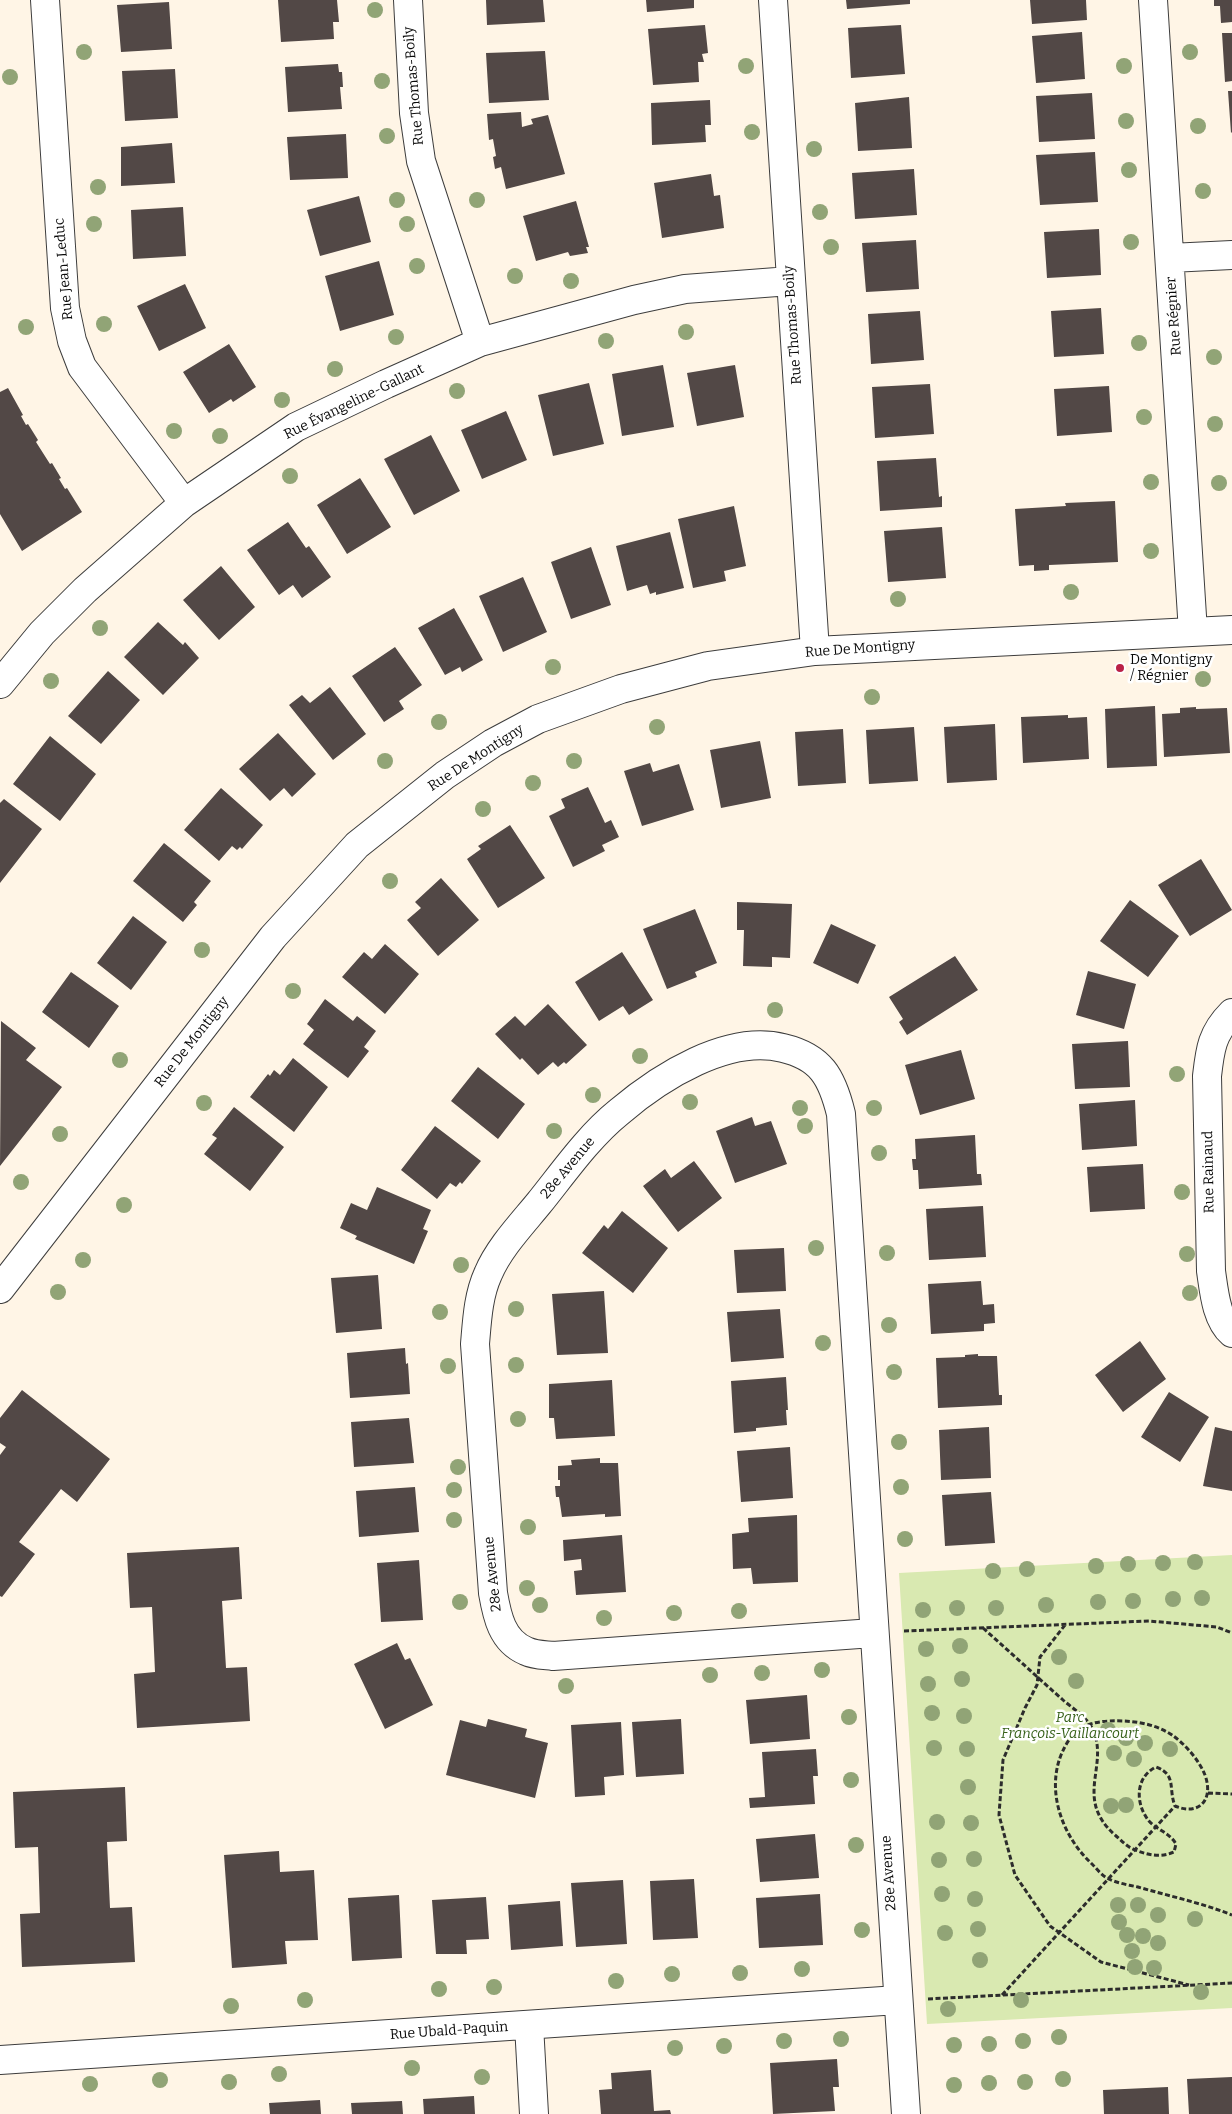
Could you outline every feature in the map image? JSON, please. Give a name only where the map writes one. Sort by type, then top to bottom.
[{"type":"street","name":"Rue Jean-Leduc","points":[[45,0],[65,308],[72,341],[82,367],[184,503]]},
{"type":"street","name":"Rue Thomas-Boily","points":[[408,0],[414,113],[421,161],[480,342]]},
{"type":"street","name":"Rue Thomas-Boily","points":[[773,0],[815,650]]},
{"type":"street","name":"Rue Régnier","points":[[1153,0],[1193,632]]},
{"type":"street","points":[[1170,258],[1232,255]]},
{"type":"street","name":"Rue Évangeline-Gallant","points":[[0,684],[42,632],[85,590],[184,503],[296,427],[480,342],[634,300],[685,289],[790,281]]},
{"type":"street","name":"Rue De Montigny","points":[[0,1289],[273,937],[357,845],[437,781],[493,743],[538,719],[621,689],[708,666],[815,650],[1232,630]]},
{"type":"street","name":"Rue Rainaud","points":[[1232,1013],[1219,1026],[1210,1048],[1207,1076],[1211,1271],[1215,1302],[1227,1329],[1232,1333]]},
{"type":"street","name":"28e Avenue","points":[[873,1633],[553,1656],[527,1652],[509,1640],[498,1618],[493,1593],[476,1344],[478,1306],[488,1273],[507,1242],[575,1158],[618,1112],[665,1079],[704,1058],[739,1046],[769,1044],[801,1052],[824,1070],[835,1090],[841,1114],[873,1633],[906,2114]]},
{"type":"street","name":"Rue Ubald-Paquin","points":[[0,2060],[898,2000]]},
{"type":"street","points":[[529,2025],[534,2114]]},
{"type":"path","points":[[873,1633],[1149,1621],[1217,1627],[1232,1633]]},
{"type":"path","points":[[1065,1625],[1040,1657],[1037,1686],[1025,1708],[1003,1760],[999,1816],[1015,1875],[1050,1926],[1101,1962],[1189,1985]]},
{"type":"path","points":[[984,1628],[1090,1724],[1099,1750],[1093,1784],[1094,1800],[1099,1815],[1106,1827],[1127,1846],[1150,1855],[1164,1856],[1174,1852],[1176,1844],[1172,1837],[1150,1821],[1142,1809],[1139,1787],[1148,1771],[1156,1767],[1165,1770],[1170,1776],[1171,1795],[1175,1806]]},
{"type":"path","points":[[1175,1806],[1184,1809],[1195,1809],[1203,1804],[1208,1792],[1205,1776],[1196,1760],[1183,1743],[1170,1734],[1148,1725],[1125,1720],[1100,1721],[1080,1728],[1066,1742],[1059,1762],[1056,1780],[1057,1805],[1064,1828],[1079,1852],[1108,1879],[1232,1915]]},
{"type":"path","points":[[1208,1792],[1232,1794]]},
{"type":"path","points":[[1002,1995],[1175,1806]]},
{"type":"path","points":[[898,2000],[1232,1983]]},
{"type":"green space","name":"Parc François-Vaillancourt","points":[[1232,1555],[1232,2008],[927,2024],[899,1573]]},
{"type":"building","points":[[278,0],[337,0],[339,22],[333,22],[334,39],[281,42]]},
{"type":"building","points":[[486,0],[543,0],[545,22],[487,25]]},
{"type":"building","points":[[646,0],[694,0],[694,8],[647,12]]},
{"type":"building","points":[[846,0],[910,0],[910,4],[847,9]]},
{"type":"building","points":[[1030,0],[1086,0],[1087,20],[1032,24]]},
{"type":"building","points":[[1214,0],[1232,0],[1232,22],[1221,23],[1220,6],[1214,6]]},
{"type":"building","points":[[169,2],[172,49],[121,52],[117,5]]},
{"type":"building","points":[[705,25],[708,53],[702,54],[704,62],[698,62],[699,82],[653,85],[648,29]]},
{"type":"building","points":[[901,25],[905,74],[851,78],[848,28]]},
{"type":"building","points":[[1082,32],[1085,79],[1036,83],[1032,36]]},
{"type":"building","points":[[1222,33],[1232,33],[1232,81],[1225,82]]},
{"type":"building","points":[[545,51],[549,100],[489,103],[486,53]]},
{"type":"building","points":[[338,64],[339,72],[342,72],[343,87],[340,87],[342,109],[288,112],[285,67]]},
{"type":"building","points":[[175,69],[178,118],[125,121],[122,71]]},
{"type":"building","points":[[1228,91],[1232,91],[1231,133]]},
{"type":"building","points":[[1092,93],[1095,139],[1039,142],[1036,96]]},
{"type":"building","points":[[909,97],[912,148],[858,151],[855,103]]},
{"type":"building","points":[[710,100],[711,125],[705,125],[706,142],[652,145],[651,103]]},
{"type":"building","points":[[521,112],[522,127],[533,124],[531,119],[548,115],[565,174],[506,189],[501,167],[495,169],[493,157],[496,156],[493,139],[489,140],[487,114]]},
{"type":"building","points":[[346,134],[348,178],[290,180],[287,137]]},
{"type":"building","points":[[172,143],[175,183],[121,186],[121,147]]},
{"type":"building","points":[[1095,152],[1098,202],[1040,205],[1036,155]]},
{"type":"building","points":[[914,169],[917,215],[855,219],[852,173]]},
{"type":"building","points":[[711,174],[714,196],[720,195],[724,228],[662,238],[654,183]]},
{"type":"building","points":[[359,196],[371,242],[320,256],[307,210]]},
{"type":"building","points":[[576,201],[589,247],[586,247],[588,253],[570,256],[568,252],[536,261],[523,216]]},
{"type":"building","points":[[183,207],[186,256],[133,259],[131,210]]},
{"type":"building","points":[[1099,229],[1101,275],[1047,278],[1044,232]]},
{"type":"building","points":[[916,240],[919,289],[866,292],[862,243]]},
{"type":"building","points":[[379,261],[394,315],[340,331],[325,276]]},
{"type":"building","points":[[185,284],[206,328],[159,351],[137,306]]},
{"type":"building","points":[[1101,308],[1104,354],[1054,357],[1051,311]]},
{"type":"building","points":[[920,311],[924,360],[871,364],[868,314]]},
{"type":"building","points":[[229,344],[256,387],[233,402],[231,399],[209,413],[183,372]]},
{"type":"building","points":[[663,365],[674,427],[622,436],[612,374]]},
{"type":"building","points":[[735,365],[744,417],[697,426],[687,373]]},
{"type":"building","points":[[589,383],[604,444],[553,456],[538,395]]},
{"type":"building","points":[[930,384],[934,434],[875,438],[872,387]]},
{"type":"building","points":[[1109,386],[1112,432],[1057,436],[1054,389]]},
{"type":"building","points":[[8,388],[23,415],[21,416],[26,425],[28,424],[38,440],[36,442],[50,464],[52,463],[65,489],[67,488],[82,512],[22,551],[0,514],[0,392]]},
{"type":"building","points":[[506,411],[527,460],[482,479],[461,430]]},
{"type":"building","points":[[431,435],[460,491],[414,515],[384,459]]},
{"type":"building","points":[[936,458],[939,497],[942,496],[942,507],[880,511],[877,461]]},
{"type":"building","points":[[360,478],[391,527],[347,554],[317,505]]},
{"type":"building","points":[[1115,501],[1118,562],[1049,565],[1049,570],[1034,571],[1034,565],[1019,566],[1015,509],[1066,506],[1065,503]]},
{"type":"building","points":[[734,506],[746,566],[724,571],[726,581],[693,588],[678,519]]},
{"type":"building","points":[[288,522],[306,548],[309,546],[331,577],[302,598],[293,585],[279,595],[247,550]]},
{"type":"building","points":[[942,527],[946,578],[888,582],[884,531]]},
{"type":"building","points":[[670,532],[684,588],[656,595],[656,592],[650,594],[647,585],[627,591],[616,546]]},
{"type":"building","points":[[591,547],[611,605],[571,619],[551,562]]},
{"type":"building","points":[[221,566],[255,607],[219,640],[183,600]]},
{"type":"building","points":[[523,577],[547,632],[503,652],[479,596]]},
{"type":"building","points":[[454,608],[483,660],[462,672],[460,667],[445,675],[418,628]]},
{"type":"building","points":[[158,622],[183,645],[185,642],[199,658],[163,695],[124,657]]},
{"type":"building","points":[[395,647],[422,685],[399,701],[404,709],[384,722],[352,676]]},
{"type":"building","points":[[108,671],[140,700],[101,744],[68,716]]},
{"type":"building","points":[[330,687],[366,734],[333,760],[289,705],[302,695],[310,703]]},
{"type":"building","points":[[1155,706],[1157,766],[1107,768],[1105,709]]},
{"type":"building","points":[[1196,707],[1196,709],[1227,708],[1230,753],[1164,757],[1162,714],[1180,713],[1180,708]]},
{"type":"building","points":[[1068,715],[1068,718],[1087,717],[1089,759],[1023,763],[1021,717]]},
{"type":"building","points":[[995,724],[997,780],[947,783],[944,727]]},
{"type":"building","points":[[914,727],[918,781],[869,784],[866,730]]},
{"type":"building","points":[[843,729],[846,783],[798,786],[795,732]]},
{"type":"building","points":[[278,733],[316,774],[292,797],[284,788],[270,801],[239,769]]},
{"type":"building","points":[[50,736],[96,774],[60,821],[13,784]]},
{"type":"building","points":[[760,741],[771,798],[721,808],[710,750]]},
{"type":"building","points":[[650,763],[653,772],[679,764],[694,810],[642,826],[624,771]]},
{"type":"building","points":[[588,787],[605,823],[611,820],[619,837],[602,845],[605,851],[573,867],[549,816],[565,808],[561,799]]},
{"type":"building","points":[[221,788],[263,825],[242,849],[240,847],[237,850],[232,846],[219,861],[184,830]]},
{"type":"building","points":[[4,799],[42,829],[0,883],[0,803]]},
{"type":"building","points":[[510,825],[545,878],[498,908],[467,859],[481,849],[478,846]]},
{"type":"building","points":[[164,843],[211,881],[194,902],[197,905],[183,922],[133,881]]},
{"type":"building","points":[[1201,859],[1232,910],[1190,936],[1158,885]]},
{"type":"building","points":[[441,878],[479,920],[438,956],[407,920],[421,908],[415,902]]},
{"type":"building","points":[[1130,900],[1179,936],[1148,977],[1100,941]]},
{"type":"building","points":[[737,902],[792,904],[790,958],[772,957],[772,967],[743,966],[744,930],[737,930]]},
{"type":"building","points":[[695,909],[717,963],[695,972],[697,977],[667,989],[643,929]]},
{"type":"building","points":[[133,916],[167,942],[131,990],[97,963]]},
{"type":"building","points":[[831,924],[876,945],[858,984],[813,963]]},
{"type":"building","points":[[385,944],[419,974],[385,1014],[342,977],[364,952],[372,959]]},
{"type":"building","points":[[622,952],[653,1000],[629,1015],[623,1006],[599,1021],[575,982]]},
{"type":"building","points":[[955,956],[978,990],[907,1035],[899,1022],[903,1019],[889,997]]},
{"type":"building","points":[[1088,971],[1136,984],[1124,1029],[1076,1015]]},
{"type":"building","points":[[71,972],[119,1006],[89,1048],[42,1012]]},
{"type":"building","points":[[325,999],[353,1021],[357,1016],[376,1031],[364,1047],[369,1051],[348,1078],[303,1044],[314,1030],[307,1024]]},
{"type":"building","points":[[548,1004],[587,1045],[566,1064],[564,1062],[558,1067],[553,1062],[538,1075],[522,1058],[520,1060],[495,1034],[515,1016],[525,1026]]},
{"type":"building","points":[[1,1021],[36,1048],[26,1060],[62,1087],[0,1166]]},
{"type":"building","points":[[1128,1041],[1130,1087],[1075,1089],[1072,1044]]},
{"type":"building","points":[[961,1050],[975,1099],[920,1115],[905,1065]]},
{"type":"building","points":[[293,1058],[328,1087],[294,1132],[250,1097],[268,1074],[270,1076],[274,1070],[280,1075]]},
{"type":"building","points":[[478,1067],[525,1104],[498,1139],[451,1101]]},
{"type":"building","points":[[1135,1100],[1137,1146],[1082,1150],[1079,1104]]},
{"type":"building","points":[[234,1107],[284,1147],[250,1191],[204,1154],[217,1138],[212,1135]]},
{"type":"building","points":[[752,1117],[755,1126],[771,1121],[787,1164],[735,1183],[716,1131]]},
{"type":"building","points":[[435,1126],[481,1161],[462,1184],[460,1182],[456,1187],[450,1183],[437,1199],[401,1170]]},
{"type":"building","points":[[975,1135],[977,1174],[981,1174],[982,1185],[919,1189],[918,1170],[913,1170],[912,1159],[916,1159],[915,1139]]},
{"type":"building","points":[[694,1161],[722,1198],[678,1232],[643,1186],[665,1169],[671,1178]]},
{"type":"building","points":[[1143,1164],[1145,1209],[1090,1212],[1087,1167]]},
{"type":"building","points":[[377,1187],[431,1210],[423,1229],[428,1231],[414,1264],[355,1239],[357,1236],[340,1228],[351,1203],[367,1210]]},
{"type":"building","points":[[983,1206],[986,1257],[929,1260],[926,1209]]},
{"type":"building","points":[[622,1211],[668,1248],[633,1293],[582,1253],[604,1225],[608,1229]]},
{"type":"building","points":[[784,1248],[786,1291],[737,1293],[734,1250]]},
{"type":"building","points":[[378,1275],[382,1329],[336,1333],[331,1278]]},
{"type":"building","points":[[981,1281],[983,1305],[994,1304],[995,1323],[984,1324],[984,1331],[931,1334],[928,1284]]},
{"type":"building","points":[[604,1291],[608,1353],[557,1355],[552,1294]]},
{"type":"building","points":[[780,1309],[784,1358],[731,1362],[727,1312]]},
{"type":"building","points":[[1140,1341],[1166,1379],[1123,1412],[1095,1375]]},
{"type":"building","points":[[405,1348],[410,1394],[350,1398],[347,1353]]},
{"type":"building","points":[[978,1354],[978,1356],[997,1356],[999,1395],[1002,1395],[1002,1405],[938,1408],[936,1358],[965,1357],[965,1355]]},
{"type":"building","points":[[786,1377],[787,1425],[756,1428],[756,1431],[734,1433],[731,1381]]},
{"type":"building","points":[[612,1380],[615,1436],[556,1439],[554,1418],[549,1418],[549,1384]]},
{"type":"building","points":[[22,1390],[110,1459],[77,1502],[61,1489],[19,1542],[35,1554],[2,1597],[0,1596],[0,1455],[6,1447],[0,1443],[0,1418]]},
{"type":"building","points":[[1169,1392],[1209,1417],[1180,1462],[1141,1437]]},
{"type":"building","points":[[409,1418],[414,1463],[354,1467],[351,1422]]},
{"type":"building","points":[[989,1427],[991,1478],[941,1480],[939,1430]]},
{"type":"building","points":[[1215,1427],[1232,1431],[1232,1491],[1203,1486]]},
{"type":"building","points":[[790,1447],[793,1498],[741,1502],[737,1451]]},
{"type":"building","points":[[600,1458],[600,1463],[618,1463],[621,1516],[605,1517],[605,1514],[562,1517],[555,1486],[560,1486],[558,1466],[572,1465],[571,1460]]},
{"type":"building","points":[[415,1487],[419,1532],[359,1537],[356,1491]]},
{"type":"building","points":[[991,1492],[995,1543],[945,1546],[942,1495]]},
{"type":"building","points":[[797,1515],[798,1582],[753,1584],[751,1568],[733,1569],[732,1534],[749,1532],[748,1518]]},
{"type":"building","points":[[622,1535],[626,1592],[576,1595],[574,1571],[582,1570],[581,1559],[564,1561],[563,1540]]},
{"type":"building","points":[[239,1547],[242,1599],[222,1601],[226,1668],[247,1667],[250,1721],[137,1728],[134,1674],[155,1672],[152,1607],[130,1608],[127,1553]]},
{"type":"building","points":[[419,1560],[423,1620],[381,1622],[377,1563]]},
{"type":"building","points":[[397,1643],[405,1660],[410,1658],[433,1705],[385,1729],[354,1664]]},
{"type":"building","points":[[807,1695],[810,1739],[750,1744],[746,1700]]},
{"type":"building","points":[[488,1719],[527,1729],[525,1737],[548,1743],[535,1798],[446,1775],[460,1720],[486,1727]]},
{"type":"building","points":[[681,1719],[684,1774],[636,1777],[632,1722]]},
{"type":"building","points":[[621,1722],[624,1775],[604,1777],[605,1795],[575,1797],[571,1725]]},
{"type":"building","points":[[816,1749],[818,1776],[813,1776],[815,1804],[750,1808],[749,1798],[765,1797],[762,1752]]},
{"type":"building","points":[[125,1787],[127,1841],[107,1842],[110,1908],[132,1907],[135,1962],[22,1967],[20,1914],[40,1913],[38,1847],[15,1848],[13,1792]]},
{"type":"building","points":[[815,1834],[819,1878],[760,1882],[756,1839]]},
{"type":"building","points":[[279,1851],[280,1872],[314,1870],[318,1940],[285,1941],[287,1964],[232,1968],[224,1855]]},
{"type":"building","points":[[694,1879],[698,1938],[653,1940],[650,1881]]},
{"type":"building","points":[[623,1880],[627,1944],[576,1947],[571,1883]]},
{"type":"building","points":[[820,1894],[823,1945],[759,1948],[756,1898]]},
{"type":"building","points":[[399,1895],[402,1958],[352,1961],[348,1898]]},
{"type":"building","points":[[486,1897],[489,1939],[466,1940],[467,1954],[436,1954],[432,1900]]},
{"type":"building","points":[[560,1901],[563,1946],[511,1950],[508,1905]]},
{"type":"building","points":[[837,2059],[839,2087],[833,2087],[835,2111],[773,2114],[770,2063]]},
{"type":"building","points":[[651,2070],[654,2111],[670,2110],[671,2114],[601,2114],[599,2090],[612,2089],[611,2073]]},
{"type":"building","points":[[1232,2077],[1232,2114],[1189,2114],[1187,2079]]},
{"type":"building","points":[[1168,2087],[1169,2114],[1104,2114],[1103,2090]]},
{"type":"building","points":[[474,2096],[475,2114],[424,2114],[423,2099]]},
{"type":"building","points":[[320,2100],[321,2114],[270,2114],[269,2103]]},
{"type":"building","points":[[402,2101],[403,2114],[352,2114],[351,2103]]},
{"type":"place","name":"De Montigny / Régnier","points":[[1120,668]]}]
